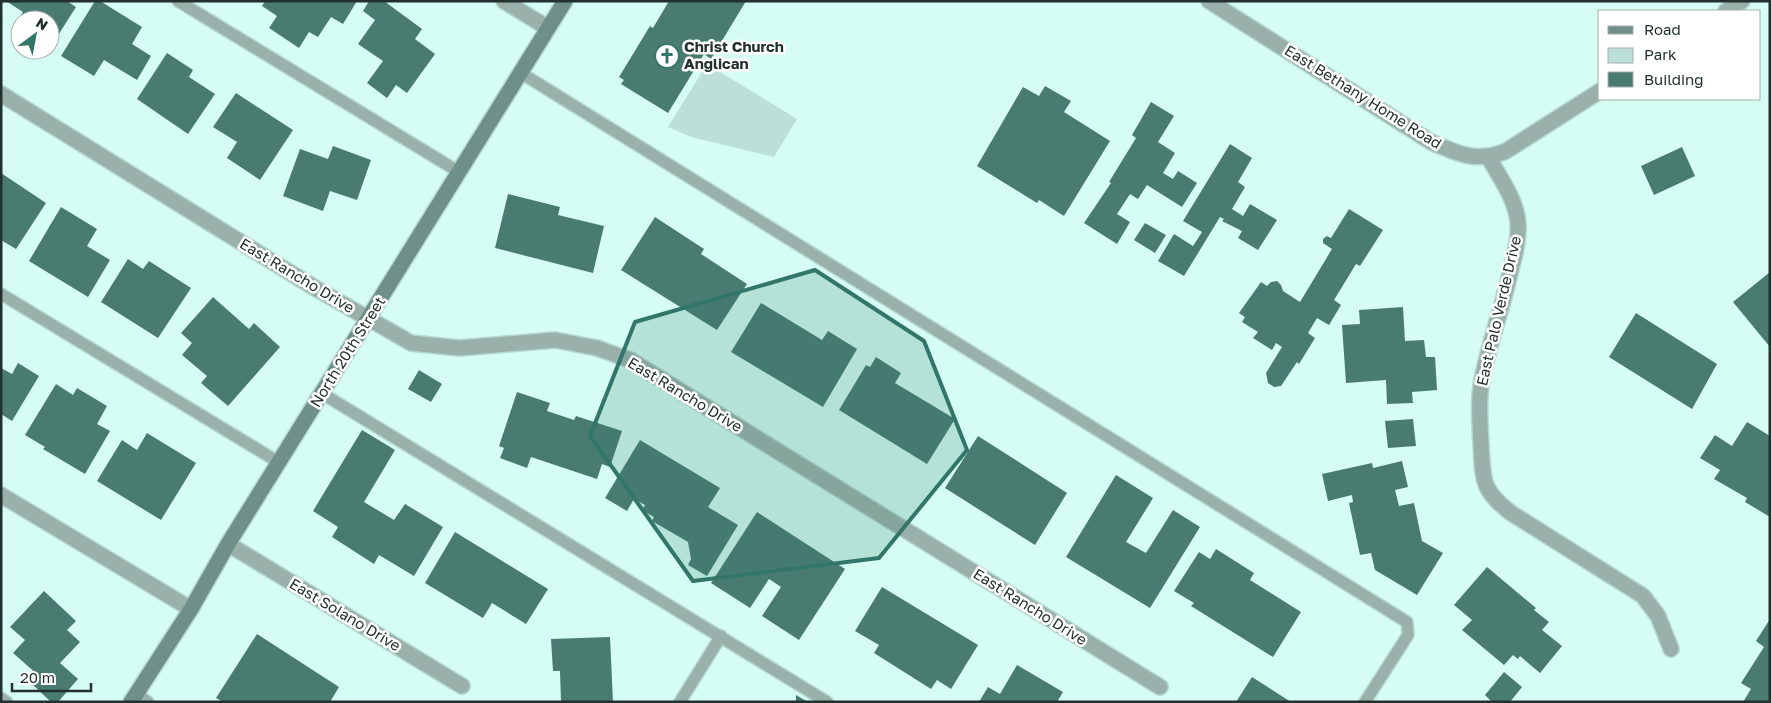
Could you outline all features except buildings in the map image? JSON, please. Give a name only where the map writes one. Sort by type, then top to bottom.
[{"type":"street","points":[[504,1],[548,28]]},
{"type":"street","name":"North 20th Street","points":[[138,699],[228,544],[323,394],[564,1]]},
{"type":"street","name":"East Bethany Home Road","points":[[1209,1],[1431,142],[1466,155],[1489,158]]},
{"type":"street","points":[[1728,10],[1742,1]]},
{"type":"street","points":[[1489,158],[1506,151],[1598,92]]},
{"type":"street","name":"East Rancho Drive","points":[[1,94],[368,319],[411,343],[459,348],[555,340],[597,348],[630,360],[1160,687]]},
{"type":"street","name":"East Palo Verde Drive","points":[[1489,158],[1510,197],[1518,225],[1512,267],[1483,378],[1479,402],[1483,472],[1486,489],[1497,502],[1511,513],[1643,596],[1658,616],[1671,648]]},
{"type":"street","points":[[1,495],[191,610]]},
{"type":"street","name":"East Solano Drive","points":[[228,544],[462,686]]},
{"type":"lane","points":[[178,1],[459,172]]},
{"type":"lane","points":[[521,73],[1407,622],[1408,635],[1365,702]]},
{"type":"lane","points":[[1,294],[280,463]]},
{"type":"lane","points":[[323,394],[827,702]]},
{"type":"lane","points":[[680,702],[721,636]]},
{"type":"lane","points":[[1,698],[7,702]]},
{"type":"highlighted area","points":[[815,270],[924,341],[967,450],[879,558],[693,581],[590,436],[635,322]]},
{"type":"green space","points":[[707,64],[797,119],[774,157],[691,137],[668,127]]},
{"type":"place","name":"Christ Church Anglican","points":[[667,56]]}]
